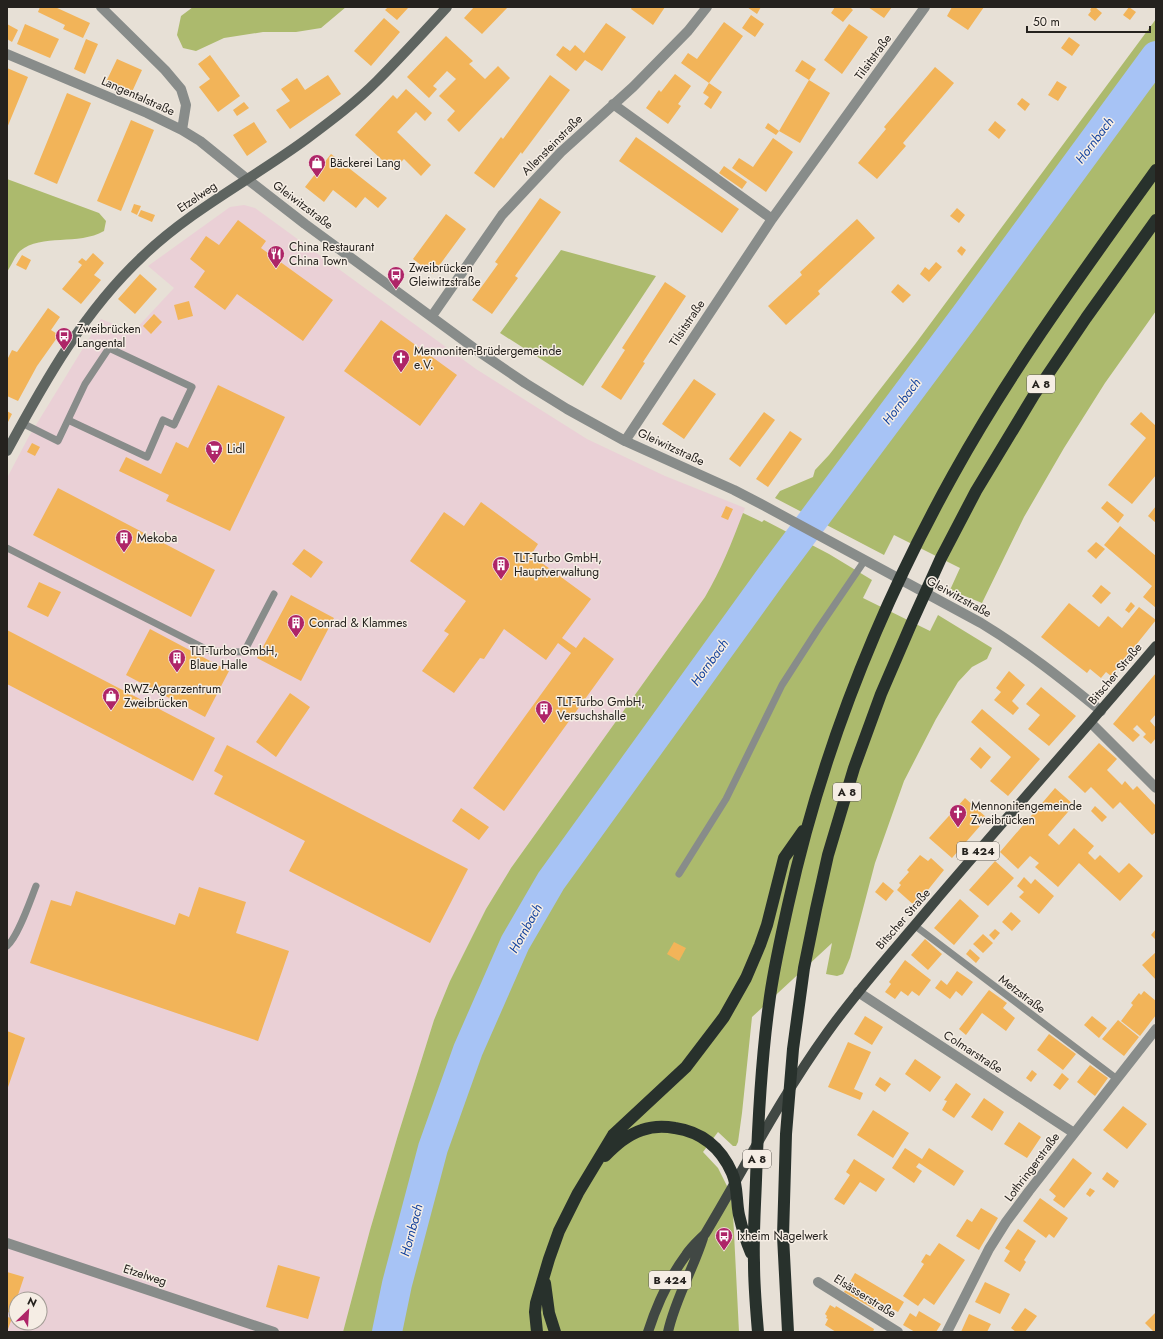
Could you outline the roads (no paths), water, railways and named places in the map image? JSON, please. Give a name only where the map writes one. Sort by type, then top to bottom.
[{"type":"highway","name":"A 8","points":[[758,1332],[754,1260],[758,1111],[769,1002],[788,903],[807,825],[827,759],[853,687],[886,609],[915,546],[954,474],[996,403],[1058,307],[1156,170]]},
{"type":"highway","name":"A 8","points":[[788,1332],[783,1236],[786,1134],[793,1049],[804,968],[828,855],[854,768],[882,694],[912,622],[941,558],[976,491],[1034,395],[1086,318],[1156,220]]},
{"type":"highway","points":[[537,1332],[535,1312],[536,1303],[559,1231],[578,1193],[613,1135],[686,1067],[724,1018],[742,985],[760,945],[767,925],[784,858],[807,825]]},
{"type":"highway","points":[[592,1168],[618,1143],[629,1136],[654,1126],[668,1126],[687,1130],[702,1136],[710,1142],[725,1159],[733,1174],[738,1195],[739,1214],[744,1234],[754,1260]]},
{"type":"highway","points":[[544,1278],[549,1313],[555,1332]]},
{"type":"main road","name":"Bitscher Straße","points":[[668,1332],[674,1308],[697,1258],[705,1234],[802,1069],[828,1032],[858,992],[914,926],[1156,646]]},
{"type":"main road","name":"Bitscher Straße","points":[[648,1332],[659,1301],[674,1273],[687,1253],[705,1234]]},
{"type":"street","points":[[101,7],[165,70],[181,89],[186,105],[182,130]]},
{"type":"street","name":"Etzelweg","points":[[7,451],[64,351],[96,306],[122,277],[143,256],[183,222],[308,138],[344,111],[376,82],[447,7]]},
{"type":"street","name":"Allensteinstraße","points":[[432,316],[502,215],[561,152],[633,87],[688,31],[707,7]]},
{"type":"street","name":"Tilsitstraße","points":[[625,440],[772,219],[925,7]]},
{"type":"street","name":"Langentalstraße","points":[[7,54],[147,113],[182,130],[200,142],[247,179]]},
{"type":"street","points":[[613,104],[772,219]]},
{"type":"street","name":"Gleiwitzstraße","points":[[247,179],[305,224],[478,351],[525,383],[567,409],[625,440],[734,490],[981,623],[1015,644],[1046,666],[1101,711]]},
{"type":"street","points":[[1090,723],[1156,788]]},
{"type":"street","name":"Colmarstraße","points":[[858,992],[1074,1133]]},
{"type":"street","name":"Lothringerstraße","points":[[947,1332],[973,1279],[1002,1228],[1029,1191],[1156,1029]]},
{"type":"street","name":"Etzelweg","points":[[7,1243],[274,1332]]},
{"type":"street","name":"Elsässerstraße","points":[[818,1282],[898,1332]]},
{"type":"lane","points":[[22,423],[58,441],[85,384],[109,348],[192,387],[174,425],[163,420],[147,457],[68,420]]},
{"type":"lane","points":[[7,548],[210,651],[244,652],[274,594]]},
{"type":"lane","points":[[679,874],[726,799],[782,685],[865,560]]},
{"type":"lane","points":[[7,946],[11,943],[17,931],[36,886]]},
{"type":"lane","name":"Metzstraße","points":[[914,926],[1117,1079]]},
{"type":"waterway","name":"Hornbach","points":[[387,1332],[397,1284],[433,1148],[468,1050],[515,943],[551,881],[772,575],[966,315],[1156,56]]},
{"type":"place","name":"Bäckerei Lang","points":[[317,178]]},
{"type":"place","name":"China Restaurant China Town","points":[[276,269]]},
{"type":"place","name":"Zweibrücken Gleiwitzstraße","points":[[396,290]]},
{"type":"place","name":"Zweibrücken Langental","points":[[64,351]]},
{"type":"place","name":"Mennoniten-Brüdergemeinde e.V.","points":[[401,373]]},
{"type":"place","name":"Lidl","points":[[214,464]]},
{"type":"place","name":"Mekoba","points":[[124,553]]},
{"type":"place","name":"TLT-Turbo GmbH, Hauptverwaltung","points":[[501,580]]},
{"type":"place","name":"Conrad & Klammes","points":[[296,638]]},
{"type":"place","name":"TLT-Turbo GmbH, Blaue Halle","points":[[177,673]]},
{"type":"place","name":"RWZ-Agrarzentrum Zweibrücken","points":[[111,711]]},
{"type":"place","name":"TLT-Turbo GmbH, Versuchshalle","points":[[544,724]]},
{"type":"place","name":"Mennonitengemeinde Zweibrücken","points":[[958,828]]},
{"type":"place","name":"Ixheim Nagelwerk","points":[[724,1251]]}]
